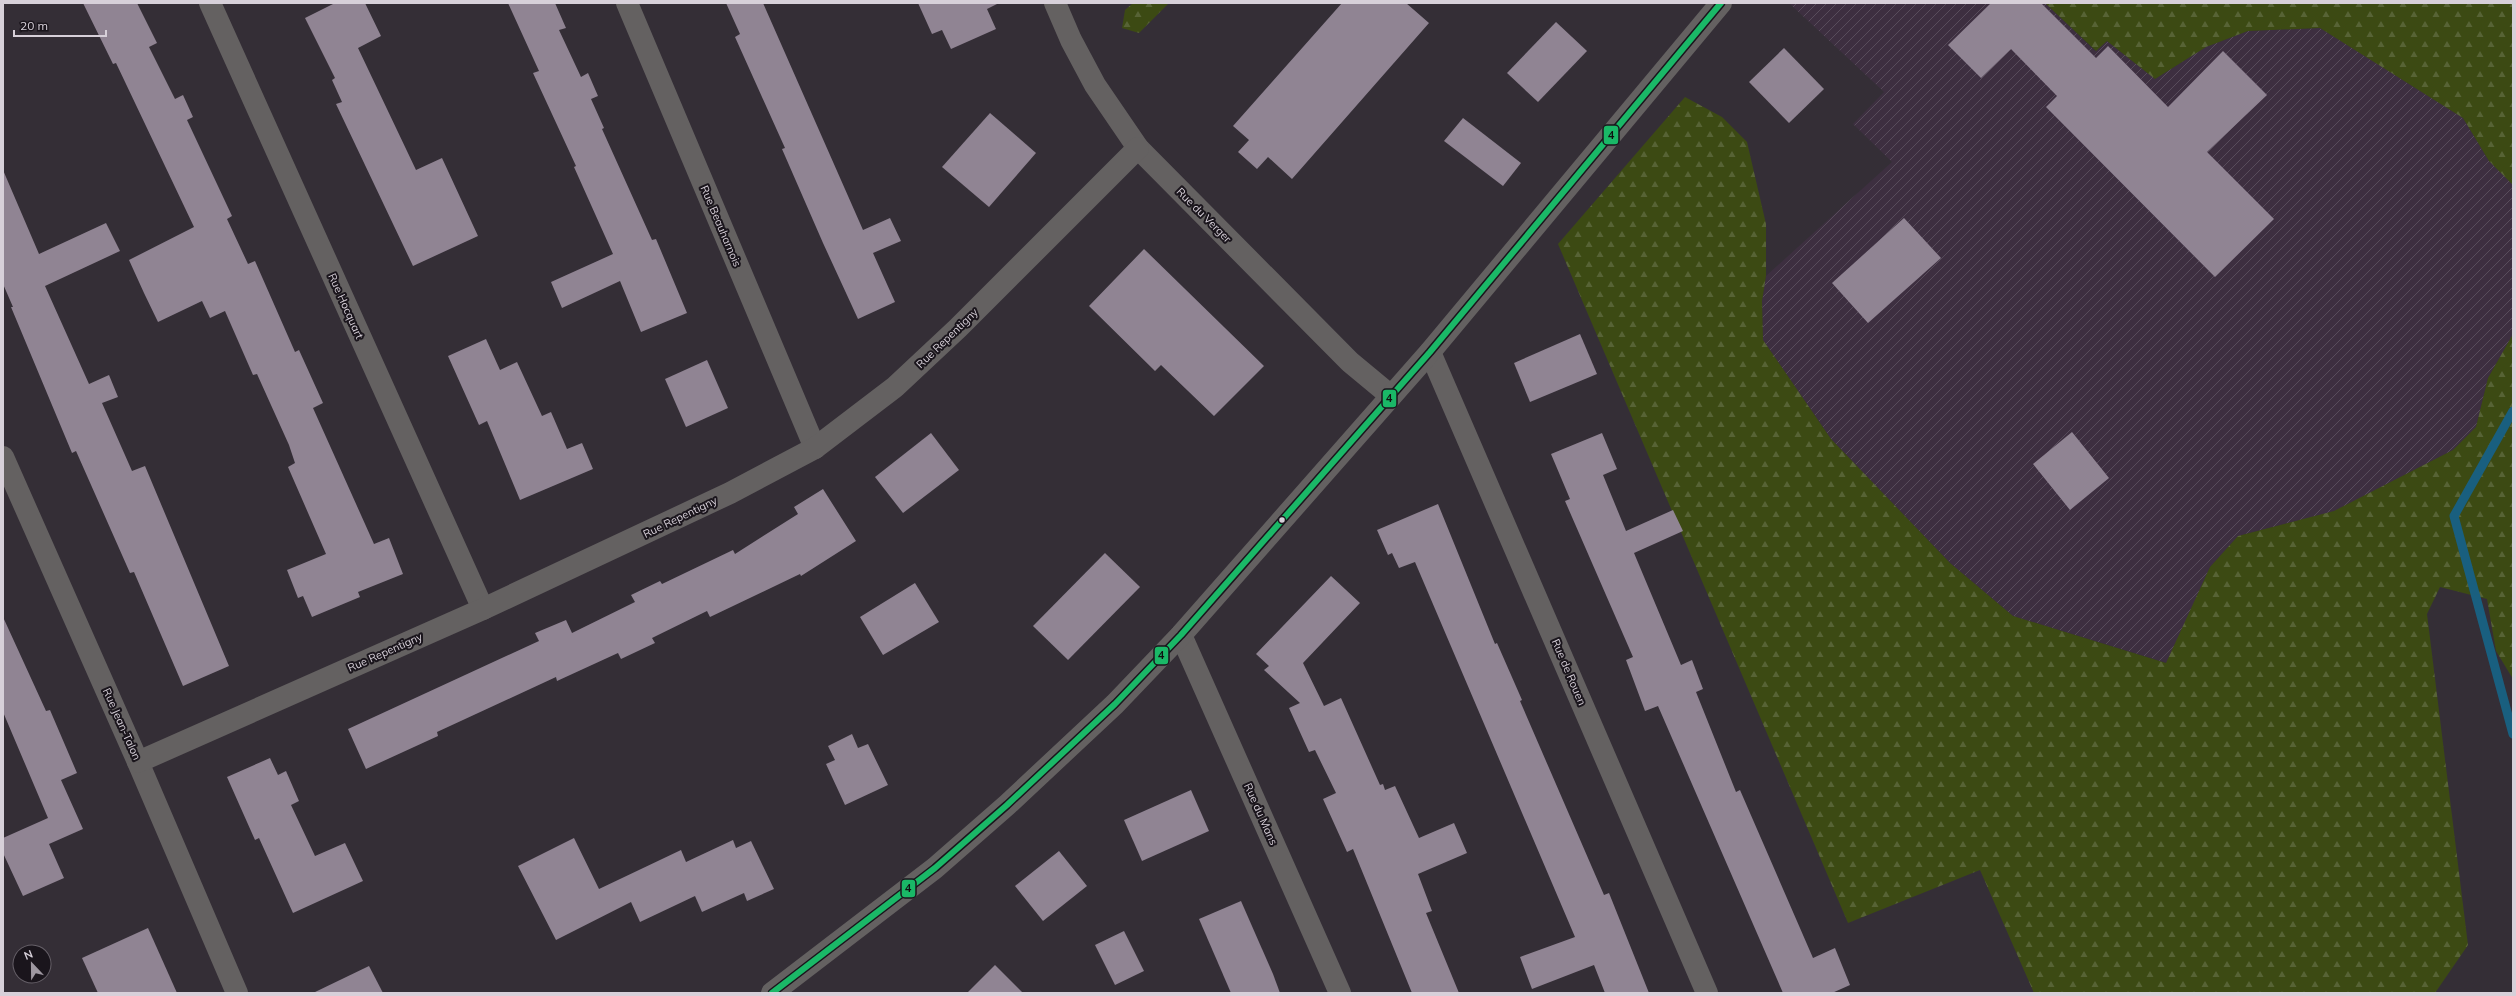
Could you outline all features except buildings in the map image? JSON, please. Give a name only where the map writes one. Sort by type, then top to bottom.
[{"type":"street","name":"Rue Hocquart","points":[[210,3],[483,609]]},
{"type":"street","name":"Rue Beauharnois","points":[[627,3],[815,448]]},
{"type":"street","name":"Rue du Verger","points":[[1055,3],[1071,40],[1095,85],[1138,148],[1350,362],[1391,396]]},
{"type":"street","points":[[772,993],[865,924],[935,868],[989,821],[1067,751],[1182,635],[1430,352],[1721,3]]},
{"type":"street","name":"Rue Repentigny","points":[[138,762],[483,609],[730,493],[815,448],[853,421],[895,387],[958,328],[1138,148]]},
{"type":"street","name":"Rue de Rouen","points":[[1430,352],[1707,993]]},
{"type":"street","name":"Rue Jean-Talon","points":[[3,457],[138,762],[237,993]]},
{"type":"street","name":"Rue du Mans","points":[[1182,635],[1340,993]]},
{"type":"shaded area","points":[[1789,3],[2045,3],[2095,51],[2107,41],[2155,79],[2206,47],[2248,31],[2320,28],[2356,50],[2463,118],[2489,161],[2513,185],[2513,334],[2488,378],[2476,427],[2453,450],[2335,511],[2238,536],[2210,567],[2167,663],[2013,616],[1950,563],[1831,439],[1763,340],[1762,301],[1766,276],[1892,162],[1853,124],[1884,92]]},
{"type":"green space","points":[[1133,3],[1169,3],[1139,33],[1122,28],[1125,10]]},
{"type":"green space","points":[[2045,3],[2513,3],[2513,185],[2489,161],[2463,118],[2320,28],[2248,31],[2206,47],[2155,79],[2107,41],[2096,51]]},
{"type":"green space","points":[[1685,97],[1722,117],[1747,142],[1766,224],[1766,276],[1762,301],[1763,340],[1831,439],[1950,563],[2013,616],[2166,663],[2210,567],[2238,536],[2334,511],[2453,450],[2476,427],[2488,378],[2513,334],[2513,679],[2496,651],[2487,599],[2440,587],[2427,614],[2468,945],[2435,993],[2034,993],[1980,870],[1848,923],[1558,244]]},
{"type":"waterway","points":[[2513,411],[2454,516],[2513,734]]},
{"type":"transit line","name":"4","points":[[772,993],[935,868],[1007,805],[1115,704],[1181,635],[1430,352],[1721,3]]}]
